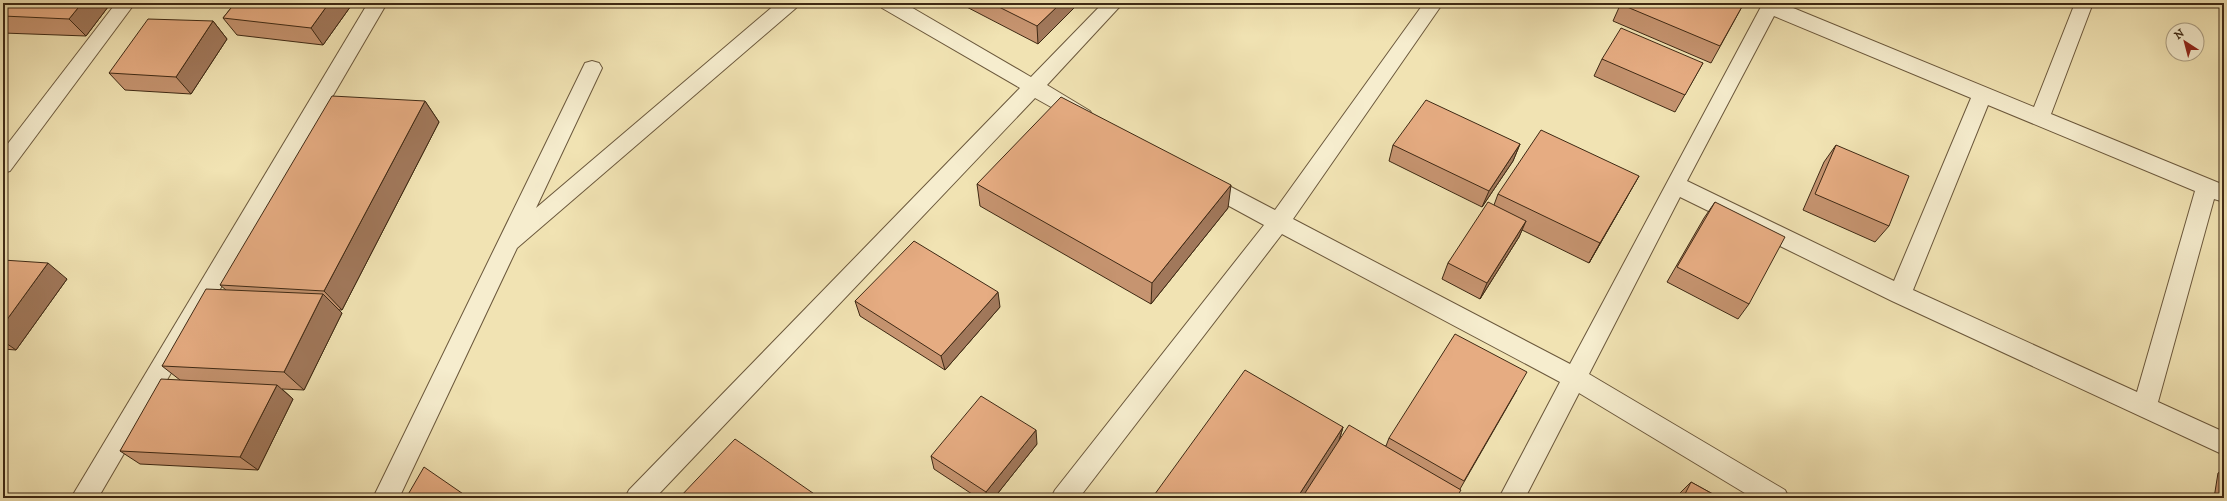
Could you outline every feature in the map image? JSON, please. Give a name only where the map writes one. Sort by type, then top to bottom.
[{"type":"street","points":[[3,165],[126,3]]},
{"type":"street","points":[[84,498],[378,3]]},
{"type":"street","points":[[505,248],[789,3]]},
{"type":"street","points":[[889,3],[1032,88],[1102,126]]},
{"type":"street","points":[[638,498],[1114,3]]},
{"type":"street","points":[[1064,498],[1278,222],[1434,3]]},
{"type":"street","points":[[2040,118],[2084,3]]},
{"type":"street","points":[[1512,498],[1675,185],[1771,5],[2215,191],[2145,406]]},
{"type":"street","points":[[386,498],[592,68]]},
{"type":"street","points":[[1900,294],[1983,94]]},
{"type":"street","points":[[1187,173],[1574,378],[1776,498]]},
{"type":"street","points":[[1675,185],[1900,294],[2145,406],[2224,444]]},
{"type":"building","points":[[3,3],[82,3],[69,19],[3,16]]},
{"type":"building","points":[[235,3],[329,3],[311,28],[223,18]]},
{"type":"building","points":[[991,3],[1061,3],[1037,26]]},
{"type":"building","points":[[1744,3],[1720,46],[1620,4]]},
{"type":"building","points":[[148,19],[213,21],[176,77],[109,73]]},
{"type":"building","points":[[1621,28],[1703,63],[1685,95],[1602,59]]},
{"type":"building","points":[[332,96],[425,101],[324,291],[220,285]]},
{"type":"building","points":[[1061,97],[1231,185],[1152,283],[977,184]]},
{"type":"building","points":[[1426,100],[1520,144],[1489,191],[1393,145]]},
{"type":"building","points":[[1541,130],[1639,176],[1600,243],[1498,194]]},
{"type":"building","points":[[1836,145],[1909,176],[1889,226],[1815,194]]},
{"type":"building","points":[[1488,202],[1526,221],[1487,283],[1448,263]]},
{"type":"building","points":[[1715,202],[1785,237],[1749,304],[1677,267]]},
{"type":"building","points":[[914,241],[998,292],[941,356],[855,301]]},
{"type":"building","points":[[3,260],[48,263],[3,325]]},
{"type":"building","points":[[206,289],[323,294],[284,372],[162,366]]},
{"type":"building","points":[[1455,334],[1527,372],[1464,481],[1389,438]]},
{"type":"building","points":[[1245,370],[1343,427],[1297,498],[1152,498]]},
{"type":"building","points":[[161,379],[277,385],[240,457],[120,451]]},
{"type":"building","points":[[981,396],[1036,430],[986,492],[931,456]]},
{"type":"building","points":[[1349,425],[1461,490],[1456,498],[1314,498],[1305,493]]},
{"type":"building","points":[[735,439],[820,498],[679,498]]},
{"type":"building","points":[[424,467],[469,498],[406,498]]},
{"type":"building","points":[[1691,482],[1720,498],[1683,498]]}]
